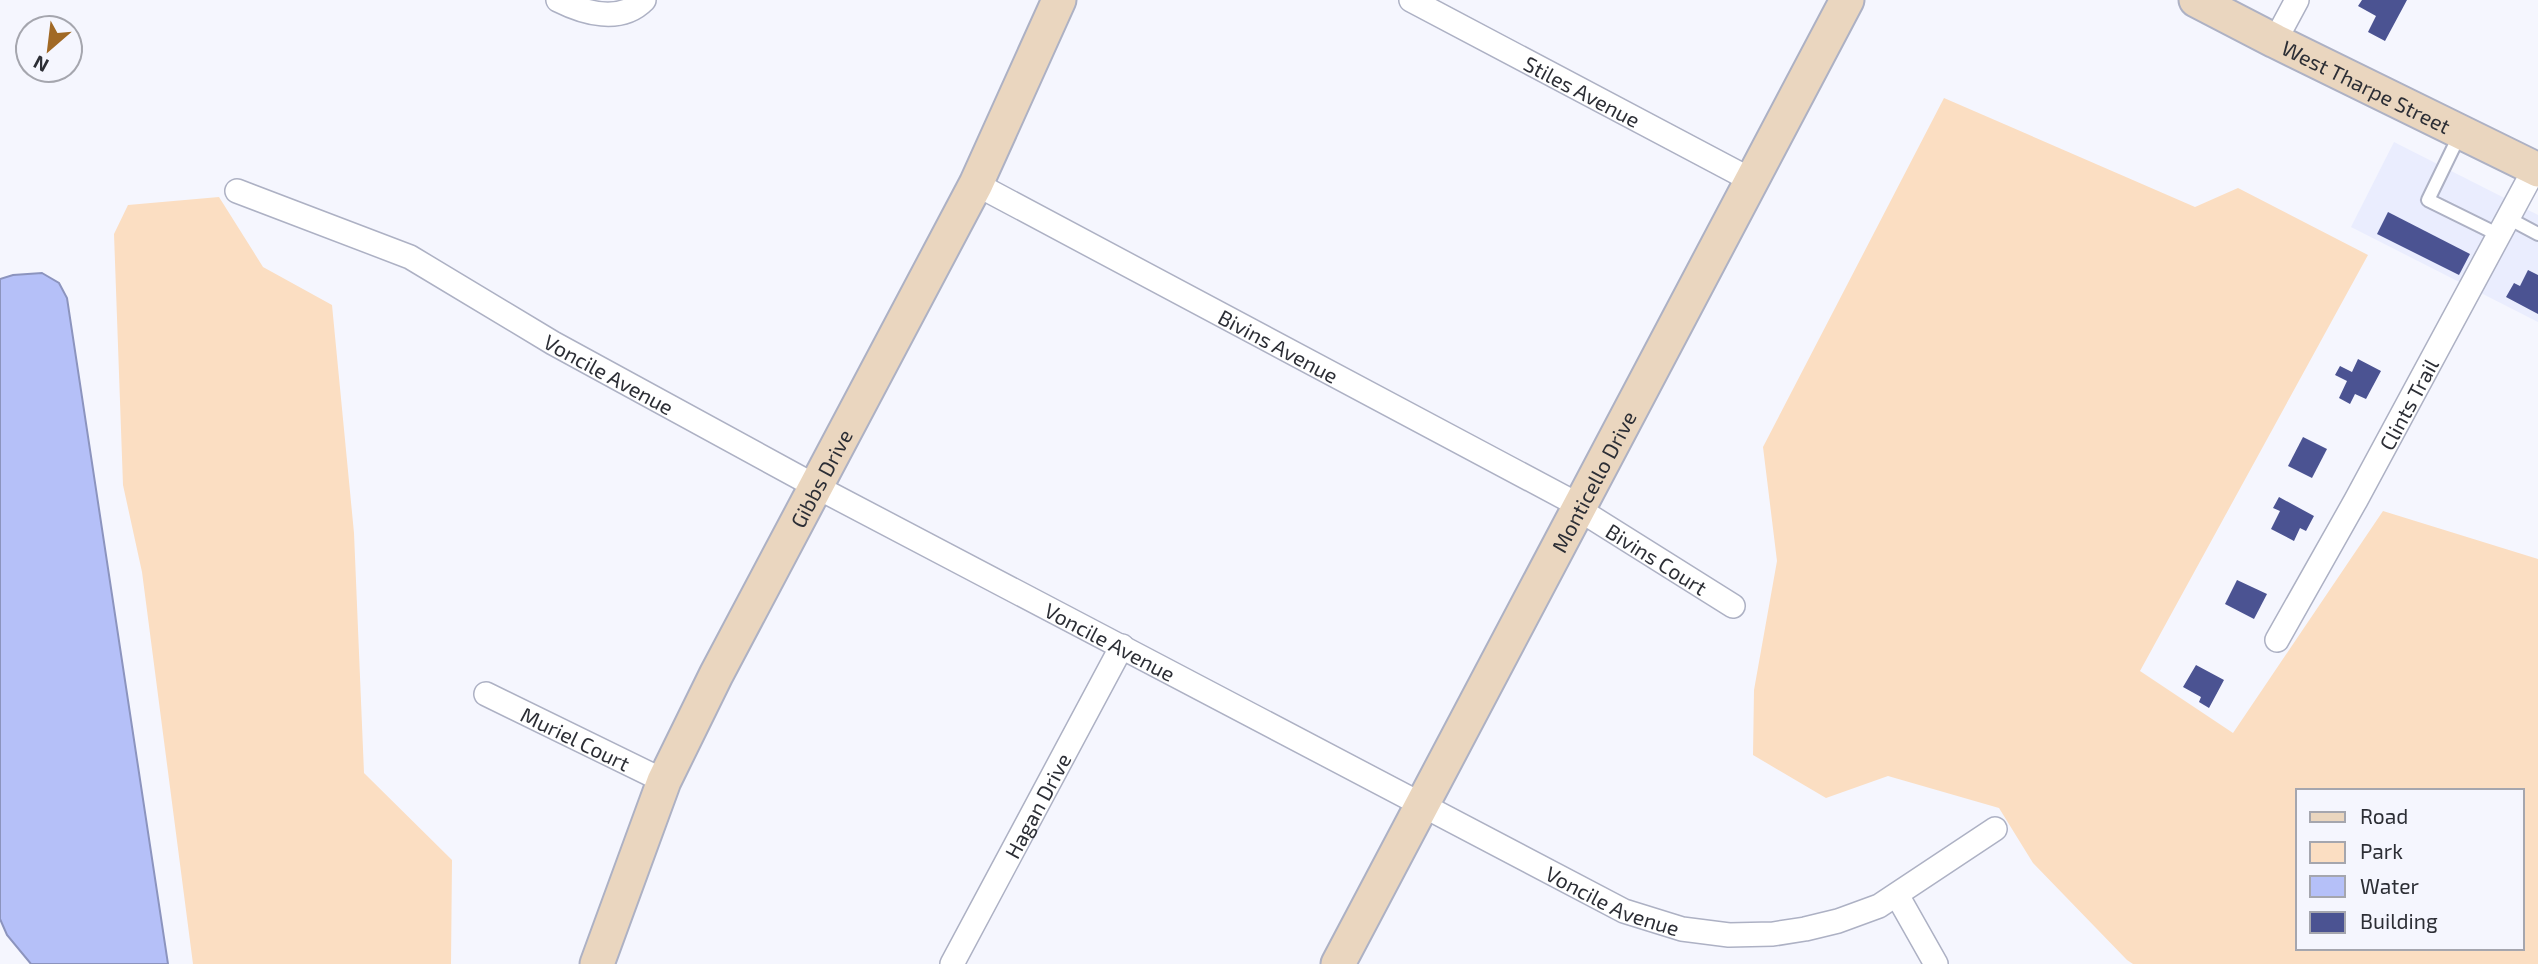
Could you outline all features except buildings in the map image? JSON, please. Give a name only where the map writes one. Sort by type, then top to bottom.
[{"type":"street","points":[[558,0],[575,9],[605,15],[622,13],[643,2]]},
{"type":"street","name":"Gibbs Drive","points":[[597,964],[664,781],[716,675],[976,184],[1059,0]]},
{"type":"street","name":"Stiles Avenue","points":[[1411,0],[1753,181]]},
{"type":"street","name":"Monticello Drive","points":[[1338,964],[1847,0]]},
{"type":"street","name":"West Tharpe Street","points":[[2196,0],[2536,169]]},
{"type":"street","points":[[2275,41],[2297,0]]},
{"type":"street","name":"Clints Trail","points":[[2277,640],[2536,169]]},
{"type":"street","name":"Bivins Avenue","points":[[976,184],[1581,508]]},
{"type":"street","name":"Voncile Avenue","points":[[237,191],[410,257],[553,343],[815,486],[1624,911],[1682,929],[1729,935],[1773,934],[1805,929],[1879,906],[1995,830]]},
{"type":"street","name":"Bivins Court","points":[[1581,508],[1733,607]]},
{"type":"street","name":"Hagan Drive","points":[[952,964],[1122,646]]},
{"type":"street","name":"Muriel Court","points":[[486,694],[664,781]]},
{"type":"street","points":[[1897,895],[1936,964]]},
{"type":"lane","points":[[2461,132],[2428,200],[2503,227],[2538,234]]},
{"type":"shaded area","points":[[2394,142],[2538,215],[2538,322],[2351,227]]},
{"type":"green space","points":[[1944,98],[2195,207],[2238,188],[2368,255],[2140,671],[2233,733],[2383,511],[2538,559],[2538,964],[2133,964],[2033,863],[1999,808],[1888,776],[1826,798],[1753,755],[1754,690],[1777,561],[1763,447]]},
{"type":"green space","points":[[219,197],[263,267],[332,305],[354,533],[364,773],[452,860],[451,964],[193,964],[142,572],[123,485],[114,234],[128,205]]},
{"type":"water","points":[[42,273],[59,283],[67,298],[168,964],[31,964],[7,935],[0,919],[0,279],[13,275]]}]
